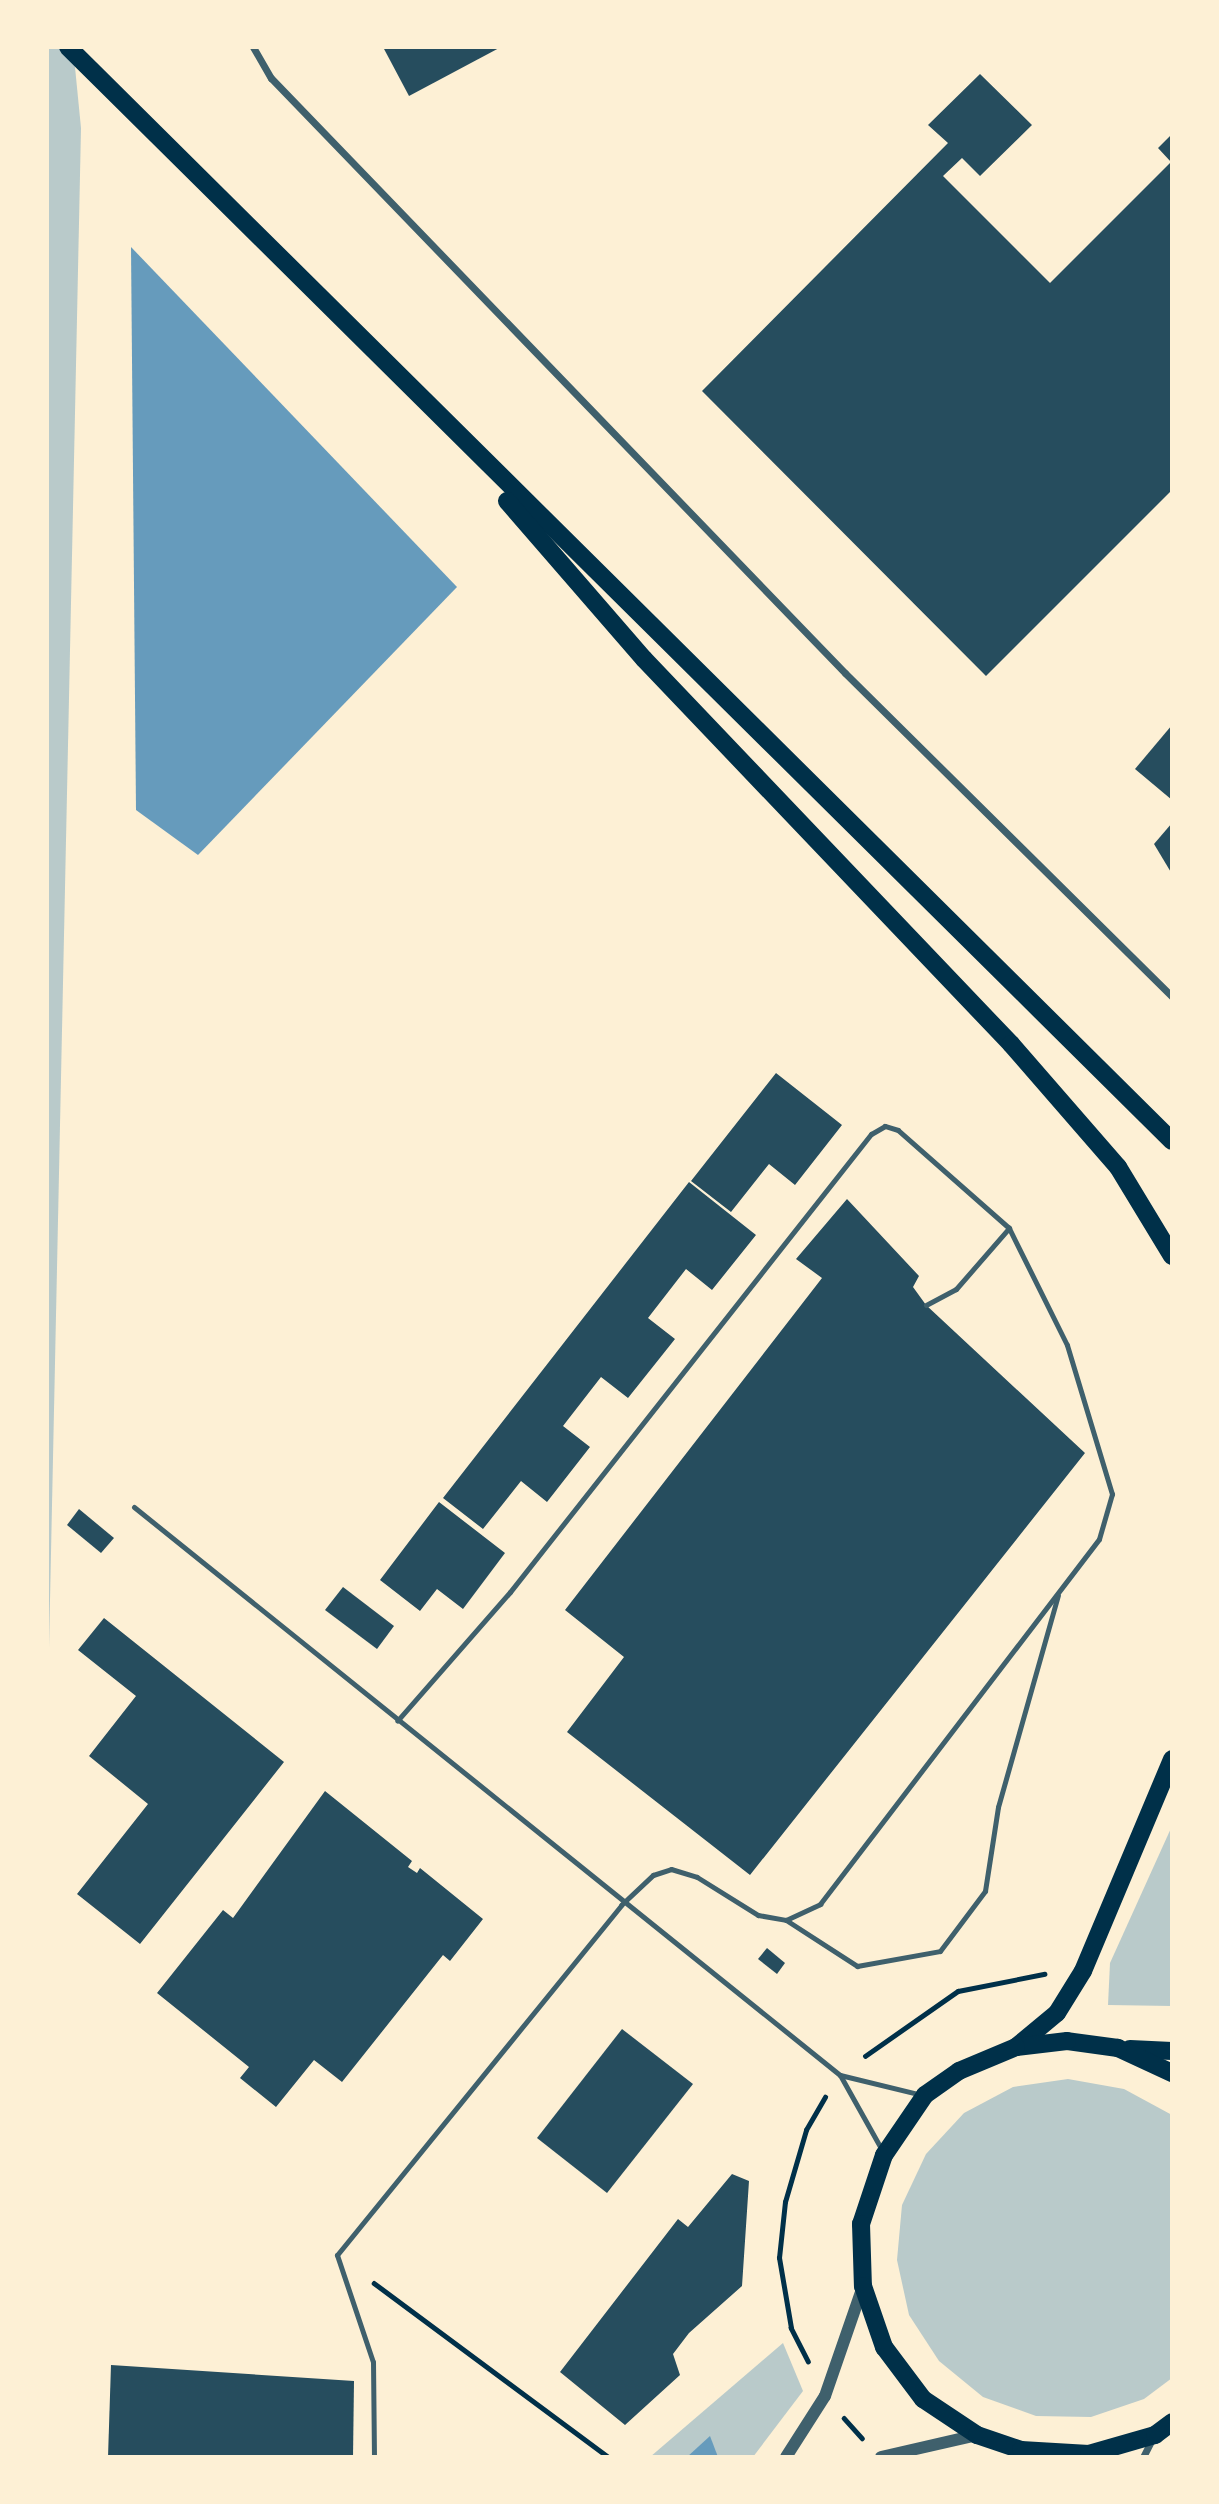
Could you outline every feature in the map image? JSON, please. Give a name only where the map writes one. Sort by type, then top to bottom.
[{"type":"main road","points":[[68,47],[1172,1141]]},
{"type":"main road","points":[[414,392],[644,659],[1011,1044],[1118,1167],[1172,1256]]},
{"type":"main road","points":[[1016,2047],[1057,2013],[1083,1971],[1172,1759]]},
{"type":"main road","points":[[1172,2051],[1118,2048],[1067,2041],[1016,2047],[959,2071],[925,2095],[884,2155],[861,2224],[863,2286],[884,2347],[923,2399],[978,2435],[1023,2454],[1089,2454],[1155,2435],[1172,2422]]},
{"type":"main road","points":[[1118,2048],[1172,2073]]},
{"type":"street","points":[[253,47],[271,78],[836,663],[1172,997]]},
{"type":"street","points":[[786,2457],[825,2396],[863,2286]]},
{"type":"street","points":[[881,2457],[978,2435]]},
{"type":"street","points":[[1143,2457],[1155,2435]]},
{"type":"lane","points":[[397,1721],[510,1592],[871,1134],[885,1126],[898,1130],[1009,1228],[1067,1345],[1112,1494],[1099,1539],[1059,1592],[820,1904],[786,1920]]},
{"type":"lane","points":[[926,1305],[956,1289],[1009,1228]]},
{"type":"lane","points":[[134,1507],[621,1905],[840,2075],[884,2155]]},
{"type":"lane","points":[[374,2457],[373,2362],[337,2255],[621,1905],[653,1875],[671,1869],[697,1877],[758,1915],[786,1920],[856,1966],[940,1951],[985,1891],[998,1807],[1059,1592]]},
{"type":"lane","points":[[840,2075],[925,2095]]},
{"type":"path","points":[[337,2255],[608,2457]]},
{"type":"shaded area","points":[[47,47],[73,47],[81,128],[47,1743]]},
{"type":"shaded area","points":[[1172,1826],[1172,2006],[1108,2005],[1110,1963]]},
{"type":"shaded area","points":[[1068,2079],[1124,2089],[1172,2115],[1172,2378],[1144,2399],[1091,2417],[1036,2416],[983,2397],[939,2361],[909,2315],[897,2260],[902,2205],[926,2154],[964,2113],[1013,2087]]},
{"type":"shaded area","points":[[783,2343],[803,2391],[753,2457],[650,2457]]},
{"type":"water","points":[[131,247],[457,587],[198,855],[136,810]]},
{"type":"water","points":[[710,2436],[718,2457],[687,2457]]},
{"type":"building","points":[[383,47],[501,47],[409,96]]},
{"type":"building","points":[[980,74],[1032,125],[980,176],[962,158],[943,176],[1050,283],[1171,162],[1158,148],[1172,134],[1172,490],[986,676],[702,391],[948,143],[928,125]]},
{"type":"building","points":[[1172,725],[1172,800],[1135,769]]},
{"type":"building","points":[[1172,823],[1172,874],[1154,844]]},
{"type":"building","points":[[776,1073],[842,1125],[795,1185],[769,1164],[731,1212],[691,1181]]},
{"type":"building","points":[[689,1182],[756,1235],[712,1290],[686,1269],[648,1318],[675,1339],[628,1398],[601,1377],[563,1426],[590,1447],[547,1502],[521,1481],[483,1529],[443,1498]]},
{"type":"building","points":[[847,1199],[919,1276],[913,1287],[926,1305],[1085,1453],[750,1875],[567,1732],[624,1657],[565,1610],[822,1278],[796,1259]]},
{"type":"building","points":[[439,1502],[505,1553],[463,1609],[437,1589],[420,1611],[380,1580]]},
{"type":"building","points":[[79,1509],[114,1538],[101,1553],[67,1525]]},
{"type":"building","points":[[343,1587],[394,1626],[377,1649],[325,1610]]},
{"type":"building","points":[[104,1618],[284,1762],[140,1944],[77,1894],[148,1804],[89,1756],[136,1696],[78,1650]]},
{"type":"building","points":[[325,1791],[412,1861],[408,1867],[417,1873],[420,1868],[483,1919],[450,1961],[443,1955],[342,2082],[314,2060],[276,2107],[240,2078],[249,2067],[157,1993],[223,1910],[233,1918]]},
{"type":"building","points":[[767,1948],[785,1963],[777,1974],[758,1959]]},
{"type":"building","points":[[622,2029],[693,2084],[607,2193],[537,2138]]},
{"type":"building","points":[[732,2174],[749,2181],[742,2286],[689,2333],[673,2354],[680,2375],[625,2425],[560,2372],[678,2219],[688,2227]]},
{"type":"building","points":[[111,2365],[354,2381],[353,2457],[108,2457]]}]
